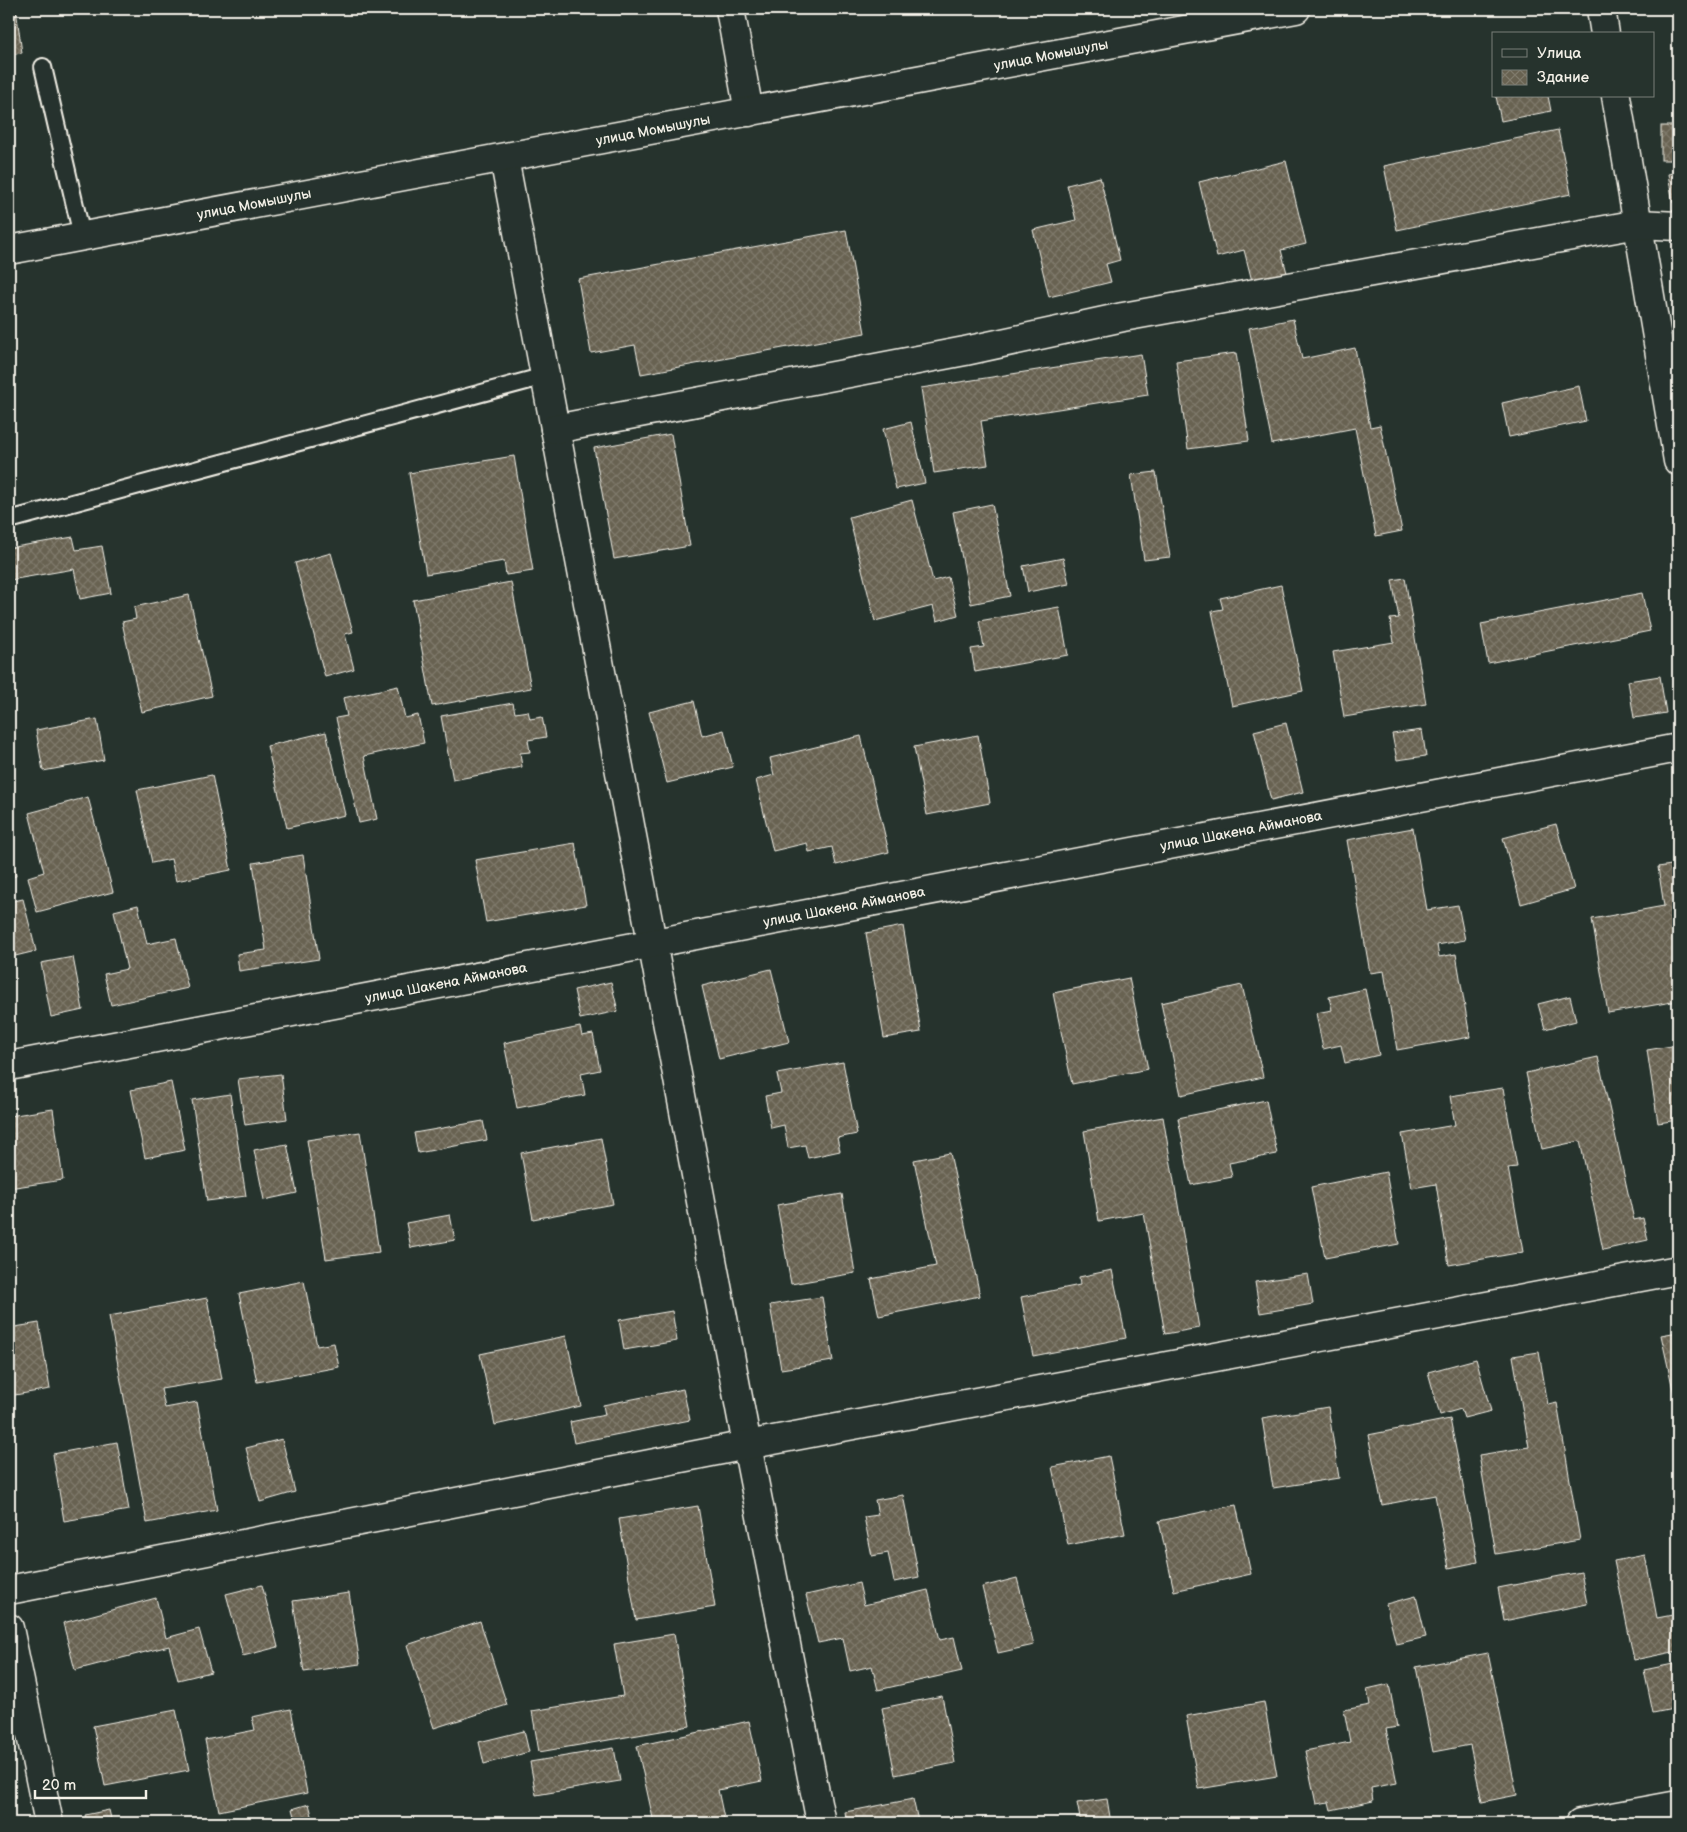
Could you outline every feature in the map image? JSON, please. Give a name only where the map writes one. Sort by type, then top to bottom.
[{"type":"street","points":[[730,9],[749,112]]},
{"type":"street","name":"улица Момышулы","points":[[9,250],[1296,9]]},
{"type":"street","points":[[1601,9],[1605,32]]},
{"type":"street","points":[[1616,98],[1678,461]]},
{"type":"street","points":[[504,158],[821,1823]]},
{"type":"street","points":[[555,429],[965,351],[1123,317],[1638,224],[1678,226]]},
{"type":"street","name":"улица Шакена Айманова","points":[[9,1066],[1678,748]]},
{"type":"street","points":[[9,1590],[748,1445],[1678,1270]]},
{"type":"street","points":[[9,1628],[49,1823]]},
{"type":"street","points":[[1580,1823],[1678,1805]]},
{"type":"lane","points":[[43,67],[82,236]]},
{"type":"lane","points":[[9,520],[545,376]]},
{"type":"building","points":[[9,9],[16,9],[22,53],[9,55]]},
{"type":"building","points":[[1496,98],[1548,98],[1551,111],[1501,121]]},
{"type":"building","points":[[1661,126],[1678,126],[1678,160],[1661,160]]},
{"type":"building","points":[[1558,130],[1571,194],[1397,230],[1384,166]]},
{"type":"building","points":[[1286,161],[1306,244],[1281,250],[1287,273],[1252,281],[1244,250],[1217,257],[1199,182]]},
{"type":"building","points":[[1678,172],[1678,202],[1673,203],[1668,174]]},
{"type":"building","points":[[1100,177],[1120,260],[1106,264],[1111,282],[1049,297],[1033,230],[1076,220],[1067,185]]},
{"type":"building","points":[[846,230],[865,333],[641,374],[635,345],[591,353],[578,279]]},
{"type":"building","points":[[1293,319],[1302,359],[1355,348],[1370,427],[1380,425],[1402,531],[1376,536],[1355,428],[1272,444],[1249,328]]},
{"type":"building","points":[[1236,353],[1249,441],[1188,449],[1176,361]]},
{"type":"building","points":[[1141,354],[1148,395],[981,421],[988,465],[934,473],[921,388]]},
{"type":"building","points":[[1579,386],[1586,421],[1509,437],[1502,403]]},
{"type":"building","points":[[911,422],[925,483],[896,489],[883,429]]},
{"type":"building","points":[[671,434],[690,546],[614,559],[594,448]]},
{"type":"building","points":[[514,456],[533,571],[506,575],[504,561],[426,574],[409,473]]},
{"type":"building","points":[[1156,472],[1170,557],[1144,560],[1131,475]]},
{"type":"building","points":[[912,500],[933,581],[948,577],[958,615],[937,621],[933,606],[875,621],[849,517]]},
{"type":"building","points":[[992,504],[1010,596],[971,604],[953,512]]},
{"type":"building","points":[[73,537],[76,550],[102,546],[111,593],[80,599],[74,569],[10,580],[9,548]]},
{"type":"building","points":[[331,553],[353,632],[345,634],[354,669],[325,677],[295,563]]},
{"type":"building","points":[[1063,558],[1069,584],[1028,592],[1023,566]]},
{"type":"building","points":[[1405,578],[1426,704],[1344,717],[1333,652],[1394,642],[1390,619],[1399,618],[1392,580]]},
{"type":"building","points":[[511,582],[531,688],[432,706],[413,600]]},
{"type":"building","points":[[1281,585],[1303,691],[1232,706],[1212,611],[1223,609],[1220,598]]},
{"type":"building","points":[[1642,593],[1650,631],[1488,663],[1481,624]]},
{"type":"building","points":[[189,595],[212,696],[142,712],[122,622],[136,619],[134,607]]},
{"type":"building","points":[[1059,607],[1068,655],[975,672],[971,649],[984,647],[979,621]]},
{"type":"building","points":[[1660,676],[1666,713],[1634,718],[1628,681]]},
{"type":"building","points":[[398,686],[405,718],[418,715],[424,743],[364,756],[377,819],[359,823],[336,718],[347,716],[343,698]]},
{"type":"building","points":[[694,701],[702,736],[724,730],[733,767],[667,783],[649,712]]},
{"type":"building","points":[[513,703],[515,713],[528,711],[530,719],[542,717],[546,737],[528,740],[530,752],[520,753],[522,767],[453,780],[441,716]]},
{"type":"building","points":[[97,719],[104,760],[43,771],[36,730]]},
{"type":"building","points":[[1286,723],[1303,792],[1271,800],[1254,731]]},
{"type":"building","points":[[1422,730],[1426,756],[1397,760],[1392,734]]},
{"type":"building","points":[[326,732],[345,815],[287,828],[267,746]]},
{"type":"building","points":[[978,735],[990,803],[927,815],[914,747]]},
{"type":"building","points":[[861,736],[889,852],[836,865],[832,847],[809,852],[807,843],[773,851],[756,780],[774,775],[770,758]]},
{"type":"building","points":[[212,775],[231,870],[176,881],[171,859],[152,863],[137,790]]},
{"type":"building","points":[[88,797],[113,892],[37,912],[28,877],[44,872],[29,813]]},
{"type":"building","points":[[1556,824],[1574,889],[1521,904],[1503,838]]},
{"type":"building","points":[[1413,828],[1427,910],[1458,905],[1465,940],[1437,945],[1439,957],[1456,954],[1470,1037],[1397,1050],[1384,971],[1370,973],[1347,840]]},
{"type":"building","points":[[575,843],[586,905],[486,922],[475,860]]},
{"type":"building","points":[[9,844],[16,876],[9,878]]},
{"type":"building","points":[[303,855],[319,959],[239,971],[237,954],[266,950],[253,863]]},
{"type":"building","points":[[1678,864],[1678,1001],[1608,1013],[1592,919],[1664,906],[1658,867]]},
{"type":"building","points":[[23,899],[36,951],[11,957],[9,948],[9,902]]},
{"type":"building","points":[[138,905],[147,944],[176,938],[188,988],[111,1005],[104,974],[127,969],[114,911]]},
{"type":"building","points":[[903,926],[921,1032],[884,1038],[866,933]]},
{"type":"building","points":[[73,957],[83,1010],[51,1017],[41,963]]},
{"type":"building","points":[[771,969],[789,1042],[719,1059],[702,986]]},
{"type":"building","points":[[1129,978],[1148,1069],[1072,1084],[1053,993]]},
{"type":"building","points":[[611,982],[618,1011],[580,1019],[574,990]]},
{"type":"building","points":[[1242,985],[1263,1077],[1181,1095],[1161,1003]]},
{"type":"building","points":[[1365,989],[1379,1055],[1345,1063],[1341,1045],[1323,1049],[1316,1013],[1332,1010],[1329,997]]},
{"type":"building","points":[[1570,996],[1576,1021],[1545,1029],[1538,1004]]},
{"type":"building","points":[[580,1027],[582,1036],[593,1034],[600,1070],[581,1074],[585,1095],[517,1108],[504,1043]]},
{"type":"building","points":[[1678,1045],[1678,1120],[1658,1123],[1647,1050]]},
{"type":"building","points":[[1598,1057],[1634,1220],[1643,1218],[1648,1240],[1603,1250],[1580,1141],[1542,1149],[1526,1073]]},
{"type":"building","points":[[843,1062],[857,1134],[837,1138],[840,1151],[808,1158],[805,1145],[788,1148],[784,1125],[771,1128],[765,1096],[781,1093],[777,1074]]},
{"type":"building","points":[[281,1074],[287,1119],[245,1125],[238,1079]]},
{"type":"building","points":[[171,1082],[185,1150],[145,1158],[131,1090]]},
{"type":"building","points":[[1503,1088],[1517,1167],[1508,1168],[1523,1252],[1449,1265],[1436,1184],[1412,1188],[1402,1134],[1455,1125],[1450,1096]]},
{"type":"building","points":[[230,1094],[246,1196],[207,1201],[192,1100]]},
{"type":"building","points":[[1266,1100],[1277,1154],[1229,1163],[1232,1177],[1191,1185],[1178,1118]]},
{"type":"building","points":[[53,1109],[63,1180],[9,1188],[9,1116]]},
{"type":"building","points":[[1163,1117],[1199,1328],[1165,1334],[1144,1213],[1099,1221],[1084,1131]]},
{"type":"building","points":[[483,1121],[487,1140],[418,1153],[414,1133]]},
{"type":"building","points":[[360,1132],[379,1252],[326,1259],[307,1140]]},
{"type":"building","points":[[601,1138],[613,1204],[533,1219],[521,1153]]},
{"type":"building","points":[[287,1144],[297,1193],[264,1200],[254,1150]]},
{"type":"building","points":[[950,1153],[980,1296],[879,1316],[871,1279],[936,1266],[914,1160]]},
{"type":"building","points":[[1386,1172],[1399,1244],[1325,1258],[1311,1187]]},
{"type":"building","points":[[842,1194],[855,1273],[791,1284],[777,1205]]},
{"type":"building","points":[[450,1215],[455,1240],[411,1248],[406,1223]]},
{"type":"building","points":[[1112,1270],[1126,1338],[1033,1356],[1021,1297],[1080,1285],[1079,1277]]},
{"type":"building","points":[[1308,1274],[1313,1304],[1260,1313],[1255,1282]]},
{"type":"building","points":[[304,1281],[317,1346],[334,1343],[339,1367],[257,1382],[239,1294]]},
{"type":"building","points":[[822,1297],[833,1361],[781,1369],[770,1305]]},
{"type":"building","points":[[207,1298],[222,1379],[161,1389],[165,1408],[197,1402],[217,1510],[147,1523],[109,1316]]},
{"type":"building","points":[[672,1311],[677,1341],[624,1350],[619,1320]]},
{"type":"building","points":[[39,1323],[50,1389],[9,1396],[9,1328]]},
{"type":"building","points":[[1678,1332],[1678,1394],[1674,1394],[1661,1335]]},
{"type":"building","points":[[566,1336],[581,1406],[495,1425],[480,1354]]},
{"type":"building","points":[[1539,1352],[1548,1405],[1557,1403],[1580,1540],[1496,1554],[1479,1455],[1529,1447],[1513,1356]]},
{"type":"building","points":[[1476,1359],[1491,1411],[1464,1418],[1461,1409],[1440,1415],[1428,1372]]},
{"type":"building","points":[[683,1389],[690,1420],[574,1443],[570,1422],[605,1415],[603,1405]]},
{"type":"building","points":[[1328,1407],[1339,1478],[1273,1488],[1262,1418]]},
{"type":"building","points":[[1450,1419],[1478,1562],[1449,1568],[1435,1495],[1382,1505],[1368,1435]]},
{"type":"building","points":[[282,1439],[295,1492],[260,1502],[246,1448]]},
{"type":"building","points":[[117,1442],[129,1510],[64,1521],[53,1454]]},
{"type":"building","points":[[1109,1456],[1125,1534],[1068,1545],[1052,1467]]},
{"type":"building","points":[[903,1495],[919,1577],[894,1582],[888,1553],[872,1556],[864,1517],[878,1515],[875,1500]]},
{"type":"building","points":[[1236,1505],[1251,1574],[1174,1591],[1159,1521]]},
{"type":"building","points":[[698,1506],[715,1607],[636,1620],[619,1519]]},
{"type":"building","points":[[1645,1555],[1657,1618],[1678,1614],[1678,1651],[1634,1660],[1614,1561]]},
{"type":"building","points":[[1581,1572],[1587,1604],[1504,1621],[1498,1588]]},
{"type":"building","points":[[1017,1578],[1034,1645],[998,1653],[982,1587]]},
{"type":"building","points":[[859,1583],[864,1605],[928,1590],[940,1640],[954,1637],[962,1671],[878,1690],[872,1666],[850,1671],[843,1638],[818,1643],[806,1595]]},
{"type":"building","points":[[262,1585],[278,1647],[243,1656],[226,1594]]},
{"type":"building","points":[[349,1593],[360,1664],[304,1672],[293,1601]]},
{"type":"building","points":[[1416,1596],[1426,1637],[1396,1644],[1386,1604]]},
{"type":"building","points":[[156,1598],[166,1638],[199,1629],[211,1672],[178,1680],[169,1646],[75,1670],[63,1623]]},
{"type":"building","points":[[480,1621],[507,1705],[434,1728],[407,1645]]},
{"type":"building","points":[[674,1634],[690,1726],[539,1752],[532,1711],[623,1696],[614,1644]]},
{"type":"building","points":[[1488,1653],[1517,1795],[1482,1802],[1470,1745],[1433,1752],[1416,1667]]},
{"type":"building","points":[[1678,1663],[1678,1708],[1653,1713],[1644,1670]]},
{"type":"building","points":[[1389,1684],[1397,1727],[1386,1729],[1397,1783],[1371,1788],[1373,1801],[1331,1810],[1329,1802],[1316,1804],[1305,1751],[1350,1742],[1344,1710],[1370,1705],[1367,1689]]},
{"type":"building","points":[[942,1696],[955,1763],[895,1775],[882,1708]]},
{"type":"building","points":[[1264,1702],[1277,1776],[1199,1789],[1186,1716]]},
{"type":"building","points":[[291,1709],[307,1793],[219,1811],[205,1740],[255,1730],[252,1717]]},
{"type":"building","points":[[176,1710],[189,1770],[105,1786],[93,1726]]},
{"type":"building","points":[[749,1721],[762,1781],[718,1790],[725,1823],[654,1823],[637,1746]]},
{"type":"building","points":[[524,1731],[529,1752],[484,1764],[479,1742]]},
{"type":"building","points":[[614,1748],[620,1781],[536,1795],[530,1762]]},
{"type":"building","points":[[913,1799],[918,1821],[908,1823],[847,1823],[845,1812]]},
{"type":"building","points":[[1107,1799],[1111,1823],[1081,1823],[1077,1803]]},
{"type":"building","points":[[309,1804],[314,1823],[296,1823],[292,1809]]},
{"type":"building","points":[[109,1810],[112,1823],[87,1823],[85,1815]]}]
